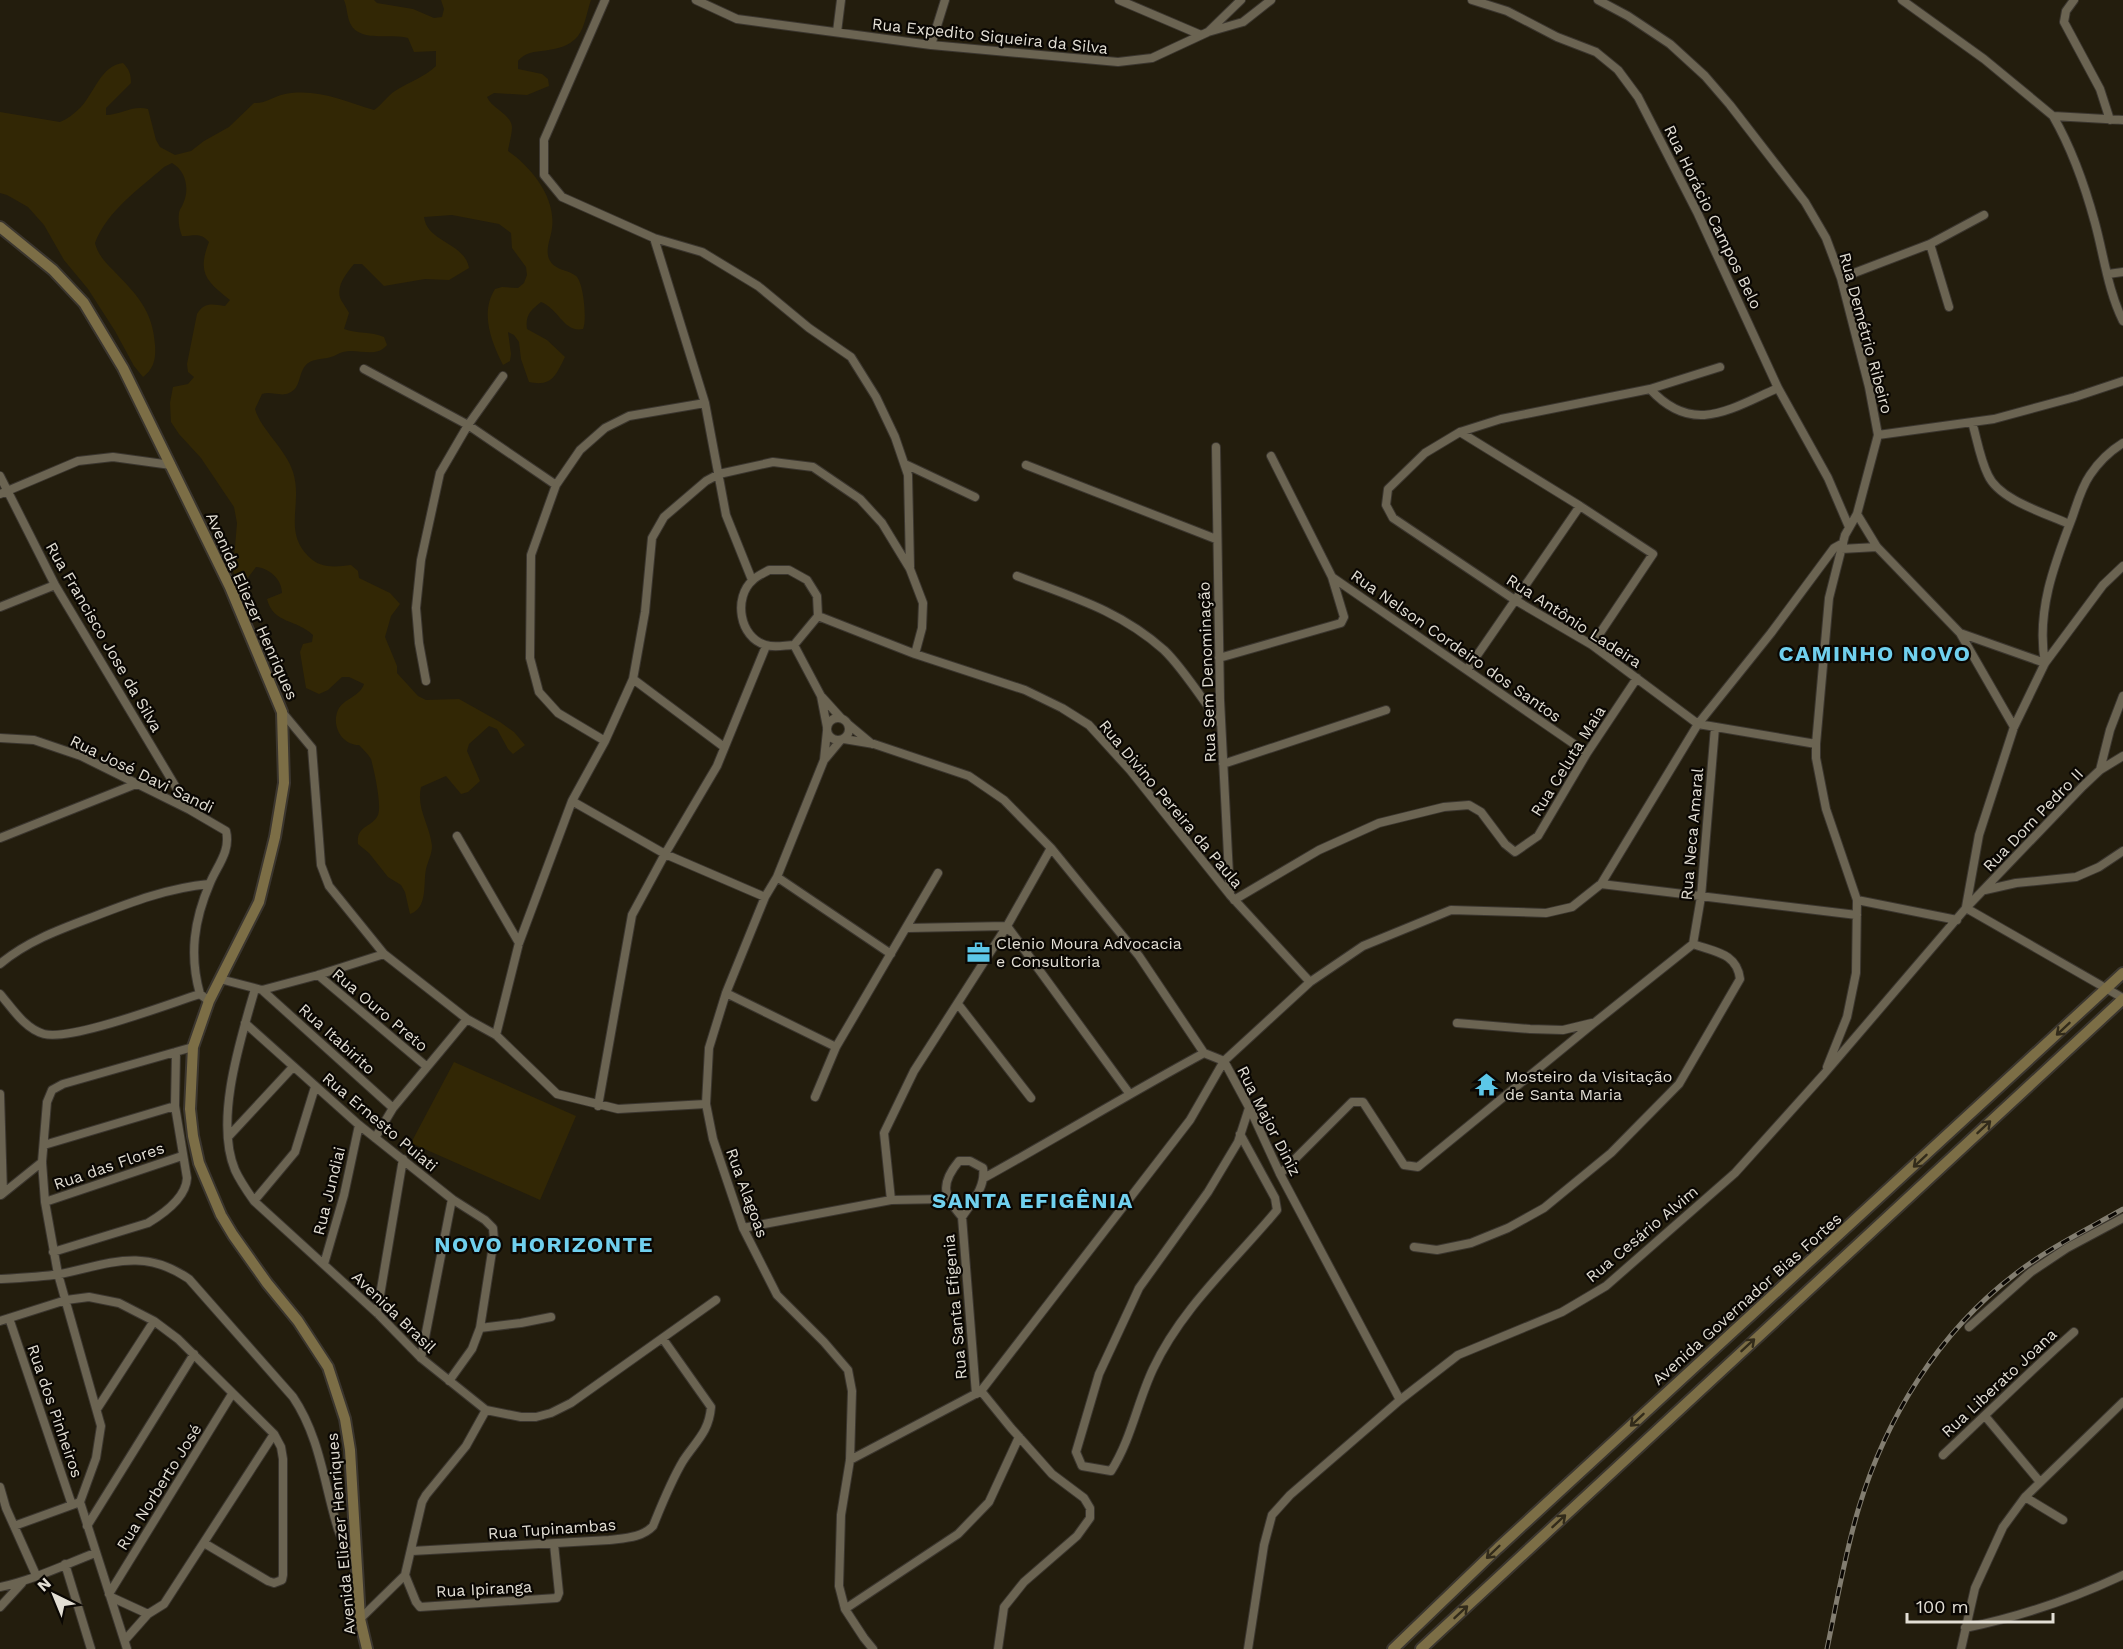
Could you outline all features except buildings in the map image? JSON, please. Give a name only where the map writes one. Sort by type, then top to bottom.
[{"type":"main road","name":"Avenida Eliezer Henriques","points":[[0,227],[53,270],[84,303],[123,368],[230,587],[282,712],[284,783],[276,837],[259,902],[209,1001],[194,1047],[190,1109],[199,1163],[212,1197],[233,1235],[267,1283],[298,1321],[328,1367],[345,1419],[350,1450],[360,1619],[367,1649]]},
{"type":"main road","name":"Avenida Governador Bias Fortes","points":[[1393,1649],[1498,1548],[2123,973]]},
{"type":"main road","name":"Avenida Governador Bias Fortes","points":[[1420,1649],[2123,998]]},
{"type":"main road","points":[[1948,1135],[1961,1149]]},
{"type":"main road","points":[[1842,1233],[1855,1247]]},
{"type":"main road","points":[[1717,1347],[1718,1359],[1729,1363]]},
{"type":"main road","points":[[1693,1368],[1704,1370],[1707,1373],[1706,1385]]},
{"type":"street","points":[[605,0],[544,140],[544,175],[562,197],[654,238],[702,252],[758,286],[809,328],[850,357],[876,397],[905,464],[908,475],[910,569]]},
{"type":"street","name":"Rua Expedito Siqueira da Silva","points":[[696,0],[737,19],[931,45],[1118,62],[1152,58],[1204,34],[1243,22],[1271,0]]},
{"type":"street","points":[[837,32],[841,0]]},
{"type":"street","points":[[931,45],[945,0]]},
{"type":"street","points":[[1119,0],[1204,34],[1241,0]]},
{"type":"street","name":"Rua Horácio Campos Belo","points":[[1472,0],[1507,11],[1557,37],[1596,52],[1618,70],[1638,97],[1750,322],[1778,388],[1828,478],[1849,527]]},
{"type":"street","name":"Rua Demétrio Ribeiro","points":[[1598,0],[1628,16],[1670,44],[1705,76],[1805,202],[1826,238],[1841,278],[1869,387],[1878,435],[1857,514],[1842,546],[1829,598],[1816,744],[1816,758],[1826,809],[1857,900],[1856,973],[1846,1017],[1824,1074]]},
{"type":"street","points":[[1902,0],[1984,58],[2053,116],[2066,139],[2079,173],[2095,221],[2115,305],[2123,321]]},
{"type":"street","points":[[2074,0],[2066,11],[2064,22],[2100,90],[2110,120]]},
{"type":"street","points":[[2053,116],[2123,120]]},
{"type":"street","points":[[1841,278],[1930,244],[1984,215]]},
{"type":"street","points":[[654,238],[705,404],[726,515],[752,580]]},
{"type":"street","points":[[1930,244],[1949,306]]},
{"type":"street","points":[[2108,274],[2123,272]]},
{"type":"street","points":[[1460,432],[1501,419],[1650,389],[1720,368]]},
{"type":"street","points":[[364,369],[468,425],[556,485]]},
{"type":"street","points":[[426,681],[416,608],[421,560],[440,473],[468,425],[503,376]]},
{"type":"street","points":[[1878,435],[1972,422],[2035,409],[2123,381]]},
{"type":"street","points":[[1650,389],[1667,405],[1681,413],[1699,416],[1733,408],[1778,388]]},
{"type":"street","points":[[605,741],[558,713],[539,692],[530,658],[531,555],[556,485],[580,450],[605,428],[629,416],[705,404]]},
{"type":"street","points":[[1972,422],[1988,475],[1996,488],[2009,498],[2069,524]]},
{"type":"street","points":[[1460,432],[1653,554],[1592,645]]},
{"type":"street","name":"Rua Antônio Ladeira","points":[[1460,432],[1425,453],[1388,489],[1386,505],[1393,518],[1515,600],[1592,645],[1698,724],[1816,744]]},
{"type":"street","points":[[2044,663],[2041,634],[2043,614],[2052,573],[2069,524],[2090,474],[2100,462],[2123,443]]},
{"type":"street","name":"Rua Sem Denominação","points":[[1216,447],[1221,724],[1232,898]]},
{"type":"street","name":"Rua Nelson Cordeiro dos Santos","points":[[1271,456],[1332,578],[1587,753]]},
{"type":"street","points":[[4,492],[78,461],[113,457],[171,465]]},
{"type":"street","points":[[496,1035],[519,944],[572,801],[605,741],[633,679],[645,612],[652,538],[664,517],[706,481],[719,474],[773,462],[813,467],[860,499],[882,523],[910,569],[923,603],[922,628],[915,654]]},
{"type":"street","points":[[905,464],[975,497]]},
{"type":"street","points":[[1026,465],[1216,539]]},
{"type":"street","name":"Rua Francisco Jose da Silva","points":[[0,476],[4,492],[55,585],[190,810]]},
{"type":"street","points":[[1467,670],[1580,506]]},
{"type":"street","points":[[1857,514],[1877,547],[1960,633],[2014,726]]},
{"type":"street","points":[[850,1460],[979,1392],[1190,1120],[1224,1061],[1310,982],[1363,946],[1451,910],[1546,913],[1572,907],[1601,884],[1698,724],[1771,633],[1834,548],[1842,546],[1877,547]]},
{"type":"street","points":[[2123,566],[2103,585],[2044,663],[2014,726],[1979,835],[1966,908],[2123,998]]},
{"type":"street","points":[[769,570],[789,570],[807,580],[817,596],[818,616],[794,645],[766,645],[750,634],[741,617],[742,597],[752,580],[769,570]]},
{"type":"street","points":[[1017,576],[1104,609],[1133,626],[1165,652],[1221,724]]},
{"type":"street","points":[[1219,658],[1341,623],[1344,617],[1332,578]]},
{"type":"street","points":[[0,607],[55,585]]},
{"type":"street","name":"Rua Divino Pereira da Paula","points":[[818,616],[915,654],[1025,690],[1062,708],[1089,725],[1130,770],[1232,898],[1310,982]]},
{"type":"street","points":[[1960,633],[2044,663]]},
{"type":"street","points":[[598,1106],[632,915],[717,766],[766,645]]},
{"type":"street","name":"Rua Alagoas","points":[[794,645],[821,696],[845,721]]},
{"type":"street","name":"Rua Celuta Maia","points":[[1232,898],[1319,850],[1379,823],[1444,807],[1469,805],[1481,812],[1505,844],[1515,852],[1538,836],[1587,753],[1637,678]]},
{"type":"street","points":[[633,679],[724,747]]},
{"type":"street","name":"Rua Alagoas","points":[[821,696],[827,729],[824,760],[777,877],[765,897],[726,993],[709,1048],[706,1104],[713,1139],[743,1228],[777,1295],[824,1341],[848,1370],[852,1391],[850,1460],[841,1515],[839,1586],[845,1609],[873,1649]]},
{"type":"street","points":[[2100,770],[2110,730],[2123,696]]},
{"type":"street","points":[[1223,764],[1386,710]]},
{"type":"street","points":[[282,712],[312,748],[321,865],[329,886],[384,954],[467,1019],[496,1035],[557,1094],[598,1106],[618,1109],[706,1104]]},
{"type":"street","points":[[874,744],[845,721],[832,720],[827,729],[831,738],[874,744],[969,776],[1004,800],[1051,848],[1139,956],[1204,1053],[984,1178]]},
{"type":"street","points":[[842,740],[849,732],[845,721]]},
{"type":"street","name":"Rua Neca Amaral","points":[[1693,944],[1701,897],[1715,727]]},
{"type":"street","name":"Rua José Davi Sandi","points":[[0,738],[34,740],[62,748],[190,810],[226,831],[228,841],[225,854],[209,884]]},
{"type":"street","name":"Rua Alagoas","points":[[824,760],[842,740]]},
{"type":"street","name":"Rua Dom Pedro II","points":[[1966,908],[2100,770],[2123,756]]},
{"type":"street","points":[[0,838],[99,801],[136,784]]},
{"type":"street","points":[[572,801],[665,854],[765,897]]},
{"type":"street","points":[[457,836],[519,944]]},
{"type":"street","points":[[891,1200],[884,1133],[914,1071],[1007,926],[1051,848]]},
{"type":"street","points":[[1983,890],[2016,883],[2076,877],[2123,851]]},
{"type":"street","points":[[815,1097],[836,1047],[908,928],[938,873]]},
{"type":"street","points":[[777,877],[891,954]]},
{"type":"street","points":[[0,964],[25,945],[134,901],[177,889],[209,884],[197,924],[193,948],[194,972],[200,994],[209,1001]]},
{"type":"street","points":[[1601,884],[1857,915]]},
{"type":"street","points":[[1857,900],[1958,920]]},
{"type":"street","name":"Rua Cesário Alvim","points":[[1248,1649],[1264,1545],[1272,1515],[1290,1495],[1400,1400],[1458,1355],[1562,1312],[1606,1286],[1735,1173],[1824,1074],[1966,908]]},
{"type":"street","points":[[908,928],[1007,926]]},
{"type":"street","points":[[1007,926],[1130,1093]]},
{"type":"street","points":[[1280,1174],[1352,1101],[1363,1102],[1404,1165],[1418,1167],[1693,944],[1730,958],[1738,966],[1740,979],[1679,1084],[1611,1153],[1544,1208],[1508,1228],[1471,1244],[1437,1250],[1414,1247]]},
{"type":"street","points":[[220,979],[259,989],[318,975],[384,954]]},
{"type":"street","name":"Rua Ouro Preto","points":[[318,975],[426,1066]]},
{"type":"street","name":"Avenida Brasil","points":[[259,989],[245,1023],[234,1060],[228,1114],[229,1153],[234,1168],[254,1201],[377,1313],[421,1358],[486,1410],[521,1417],[536,1417],[551,1413],[571,1403],[663,1340],[716,1300]]},
{"type":"street","name":"Rua Itabirito","points":[[259,989],[393,1108]]},
{"type":"street","points":[[726,993],[836,1047]]},
{"type":"street","points":[[0,994],[22,1020],[42,1034],[58,1035],[88,1029],[200,994]]},
{"type":"street","points":[[958,1004],[1031,1098]]},
{"type":"street","points":[[375,1138],[393,1108],[467,1019]]},
{"type":"street","name":"Rua Ernesto Puiati","points":[[245,1023],[359,1125],[452,1199],[490,1224],[494,1239],[480,1328]]},
{"type":"street","points":[[1457,1023],[1563,1030],[1594,1023]]},
{"type":"street","points":[[127,1649],[80,1502],[96,1458],[101,1433],[97,1409],[53,1252],[45,1202],[42,1162],[47,1102],[52,1090],[63,1084],[194,1047]]},
{"type":"street","points":[[53,1252],[124,1231],[154,1219],[173,1204],[187,1184],[175,1106],[176,1052]]},
{"type":"street","name":"Rua Major Diniz","points":[[1204,1053],[1224,1061],[1280,1174],[1400,1400]]},
{"type":"street","points":[[228,1137],[293,1067]]},
{"type":"street","points":[[254,1201],[295,1152],[315,1087]]},
{"type":"street","points":[[0,1094],[1,1195]]},
{"type":"street","points":[[44,1145],[175,1106]]},
{"type":"street","points":[[1240,1134],[1275,1197],[1276,1210],[1184,1316],[1153,1369],[1121,1456],[1111,1471],[1082,1466],[1076,1452],[1099,1374],[1139,1288],[1208,1192],[1238,1142],[1240,1134],[1249,1108]]},
{"type":"street","name":"Rua Jundiai","points":[[324,1264],[344,1195],[359,1125]]},
{"type":"street","name":"Rua das Flores","points":[[45,1202],[182,1156]]},
{"type":"street","points":[[377,1313],[403,1159]]},
{"type":"street","points":[[959,1161],[970,1161],[983,1168],[984,1178],[978,1194],[962,1217],[947,1199],[946,1187],[951,1171],[959,1161]]},
{"type":"street","points":[[1,1195],[42,1162]]},
{"type":"street","points":[[421,1358],[452,1199]]},
{"type":"street","points":[[743,1228],[891,1200],[947,1199]]},
{"type":"street","name":"Rua Santa Efigenia","points":[[962,1217],[979,1392]]},
{"type":"street","points":[[1969,1327],[2031,1272],[2067,1248],[2123,1218]]},
{"type":"street","points":[[0,1279],[58,1274],[128,1259],[169,1267],[189,1279],[293,1397],[304,1414],[315,1439],[338,1530],[358,1569]]},
{"type":"street","points":[[0,1322],[66,1300],[89,1298],[119,1303],[154,1321],[178,1339],[274,1434],[283,1459],[283,1575],[279,1583],[268,1581],[204,1543]]},
{"type":"street","points":[[449,1381],[472,1349],[480,1328],[551,1317]]},
{"type":"street","name":"Rua dos Pinheiros","points":[[9,1318],[72,1505],[80,1502]]},
{"type":"street","points":[[97,1409],[154,1321]]},
{"type":"street","name":"Rua Liberato Joana","points":[[1943,1455],[2073,1332]]},
{"type":"street","name":"Rua Tupinambas","points":[[412,1551],[609,1540],[641,1534],[653,1527],[667,1492],[684,1460],[707,1430],[711,1407],[704,1393],[663,1340]]},
{"type":"street","points":[[87,1526],[194,1354]]},
{"type":"street","points":[[979,1392],[1052,1474],[1084,1498],[1090,1508],[1090,1518],[1077,1536],[1024,1582],[1004,1607],[998,1649]]},
{"type":"street","name":"Rua Norberto José","points":[[110,1595],[232,1394]]},
{"type":"street","points":[[1961,1649],[1975,1588],[2003,1527],[2025,1497],[2123,1402]]},
{"type":"street","points":[[360,1619],[405,1575],[419,1512],[426,1495],[466,1446],[486,1410]]},
{"type":"street","points":[[1985,1416],[2040,1482]]},
{"type":"street","points":[[125,1640],[148,1614],[164,1604],[274,1434]]},
{"type":"street","points":[[845,1609],[958,1534],[989,1502],[1019,1437]]},
{"type":"street","points":[[0,1487],[3,1506],[36,1575]]},
{"type":"street","points":[[2025,1497],[2063,1520]]},
{"type":"street","points":[[14,1526],[72,1505]]},
{"type":"street","name":"Rua Ipiranga","points":[[405,1575],[420,1607],[557,1598],[559,1593],[554,1544]]},
{"type":"street","points":[[0,1607],[24,1582],[36,1575],[95,1552]]},
{"type":"street","points":[[65,1564],[91,1649]]},
{"type":"street","points":[[1965,1628],[2003,1620],[2059,1602],[2123,1575]]},
{"type":"street","points":[[0,1587],[24,1582]]},
{"type":"street","points":[[110,1595],[148,1614]]},
{"type":"shaded area","points":[[344,0],[374,0],[377,3],[413,9],[434,18],[442,17],[444,9],[441,0],[591,0],[582,28],[578,36],[570,43],[554,49],[530,53],[518,61],[518,69],[542,74],[548,79],[549,86],[527,95],[494,93],[487,97],[511,122],[512,130],[508,151],[533,174],[546,194],[552,216],[548,247],[549,259],[554,266],[576,276],[583,294],[585,311],[583,329],[576,329],[566,324],[541,302],[528,316],[527,329],[547,340],[565,357],[556,374],[543,383],[529,382],[521,359],[519,342],[514,335],[508,332],[510,361],[503,365],[491,337],[488,308],[495,289],[518,288],[524,283],[527,275],[526,267],[512,248],[511,233],[499,224],[452,215],[424,217],[432,232],[461,253],[469,268],[449,280],[425,279],[384,286],[362,264],[354,264],[342,281],[339,290],[341,300],[349,313],[344,329],[379,335],[384,337],[387,345],[377,351],[349,351],[310,362],[305,366],[293,391],[283,394],[262,394],[255,409],[262,424],[285,455],[293,472],[296,495],[295,526],[301,546],[308,556],[323,565],[351,565],[358,571],[359,578],[390,593],[400,604],[391,616],[385,637],[397,666],[397,673],[418,696],[426,700],[459,699],[500,722],[514,732],[525,745],[513,754],[497,729],[489,726],[469,744],[467,751],[480,781],[468,792],[461,794],[446,776],[421,787],[420,803],[431,838],[432,849],[426,869],[424,895],[420,907],[410,914],[401,885],[388,877],[369,853],[358,844],[359,833],[378,815],[377,787],[371,759],[359,745],[343,738],[337,728],[336,716],[341,706],[359,692],[364,684],[349,677],[342,677],[328,690],[319,694],[306,688],[300,652],[303,644],[312,642],[313,635],[274,613],[267,599],[282,593],[280,583],[270,572],[256,567],[240,585],[233,571],[237,523],[234,507],[201,458],[171,422],[170,403],[173,387],[188,384],[194,377],[188,372],[187,364],[197,314],[206,306],[212,304],[225,306],[230,300],[206,276],[204,261],[209,242],[200,236],[182,236],[179,213],[185,198],[186,187],[181,171],[172,163],[134,192],[107,221],[95,243],[102,258],[142,303],[151,322],[154,333],[155,359],[150,370],[143,377],[134,366],[88,289],[64,260],[44,225],[28,207],[0,193],[0,112],[60,122],[80,108],[103,74],[115,65],[123,63],[125,65],[131,77],[131,83],[106,108],[106,115],[137,108],[148,109],[160,147],[175,155],[191,151],[229,127],[254,103],[285,94],[308,93],[330,96],[374,110],[389,95],[436,66],[436,51],[414,52],[408,38],[368,35],[354,29],[350,23]]},
{"type":"shaded area","points":[[454,1062],[576,1116],[540,1200],[411,1143]]},
{"type":"railway","points":[[1827,1649],[1845,1559],[1870,1474],[1884,1441],[1918,1379],[1962,1323],[2014,1275],[2053,1248],[2123,1209]]},
{"type":"place","name":"Clenio Moura Advocacia e Consultoria","points":[[978,952]]},
{"type":"place","name":"Mosteiro da Visitação de Santa Maria","points":[[1487,1085]]},
{"type":"district","name":"CAMINHO NOVO","points":[[1875,653]]},
{"type":"district","name":"SANTA EFIGÊNIA","points":[[1033,1200]]},
{"type":"district","name":"NOVO HORIZONTE","points":[[544,1244]]}]
